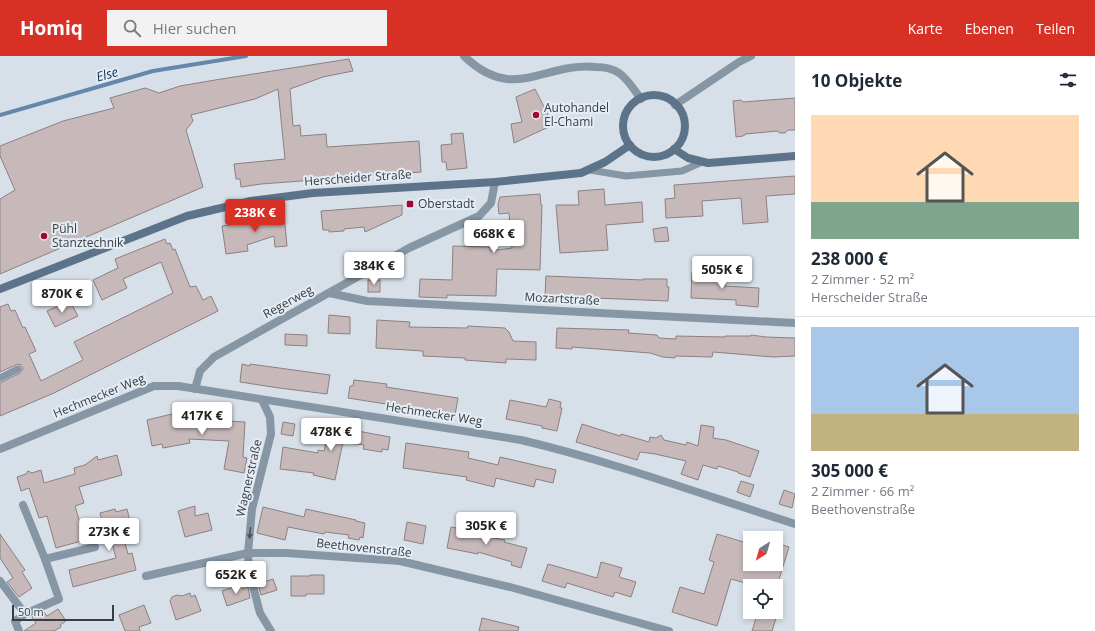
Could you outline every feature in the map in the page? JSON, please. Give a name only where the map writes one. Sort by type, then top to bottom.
[{"type":"main road","points":[[650,96],[659,96],[670,100],[675,105],[682,114],[685,128],[680,142],[674,149],[663,156],[651,157],[637,152],[630,145],[624,134],[624,121],[629,109],[641,99],[650,96]]},
{"type":"main road","name":"Herscheider Straße","points":[[0,289],[187,216],[251,202],[313,193],[495,182],[581,173],[605,162],[630,145]]},
{"type":"main road","points":[[674,149],[688,158],[702,162],[795,156]]},
{"type":"street","points":[[464,56],[483,71],[505,79],[526,78],[588,66],[603,67],[624,77],[641,99]]},
{"type":"street","points":[[675,105],[739,62],[751,56]]},
{"type":"street","name":"Regerweg","points":[[195,389],[200,371],[214,357],[409,248],[479,216],[491,203],[495,182]]},
{"type":"street","name":"Mozartstraße","points":[[329,293],[367,300],[795,323]]},
{"type":"street","name":"Hechmecker Weg","points":[[0,449],[154,386],[178,386],[457,429],[568,451],[654,477],[795,524]]},
{"type":"street","name":"Wagnerstraße","points":[[262,400],[270,417],[271,434],[252,509],[248,553],[249,571],[260,613],[271,631]]},
{"type":"street","points":[[19,631],[15,621],[25,614],[59,599],[23,505]]},
{"type":"street","points":[[44,559],[95,547]]},
{"type":"street","name":"Beethovenstraße","points":[[146,576],[248,553],[286,553],[400,561],[510,588],[669,631]]},
{"type":"street","points":[[0,581],[25,614]]},
{"type":"lane","points":[[590,170],[626,176],[682,171],[702,162]]},
{"type":"lane","points":[[0,378],[18,369]]},
{"type":"building","points":[[349,59],[353,71],[323,77],[290,89],[293,126],[300,125],[301,136],[326,134],[327,147],[419,141],[421,172],[261,184],[241,187],[240,179],[236,179],[234,164],[285,159],[278,89],[255,99],[191,115],[193,121],[186,130],[203,187],[0,274],[0,199],[15,190],[0,156],[0,146],[63,121],[114,108],[110,98],[145,88],[159,93],[180,86]]},
{"type":"building","points":[[535,89],[553,125],[514,143],[511,124],[522,122],[516,97]]},
{"type":"building","points":[[795,98],[795,130],[788,130],[785,133],[780,133],[777,131],[746,134],[736,137],[733,101],[741,100],[743,102]]},
{"type":"building","points":[[463,133],[467,168],[447,170],[446,162],[442,162],[441,145],[452,144],[451,134]]},
{"type":"building","points":[[795,176],[795,194],[766,196],[768,222],[743,224],[741,198],[702,201],[703,216],[666,218],[665,199],[675,198],[674,185]]},
{"type":"building","points":[[604,189],[605,205],[642,202],[643,222],[606,225],[608,250],[560,253],[556,205],[579,205],[578,191]]},
{"type":"building","points":[[540,194],[542,205],[540,270],[497,269],[496,296],[447,295],[447,298],[419,297],[420,279],[452,280],[453,246],[490,247],[490,251],[512,248],[509,213],[499,214],[498,205],[500,197]]},
{"type":"building","points":[[402,205],[402,215],[365,232],[364,227],[344,229],[344,231],[329,232],[329,230],[323,230],[321,211]]},
{"type":"building","points":[[284,214],[287,246],[275,247],[274,236],[247,245],[248,251],[226,254],[222,226],[261,220],[261,215]]},
{"type":"building","points":[[667,227],[669,241],[655,242],[653,229]]},
{"type":"building","points":[[165,239],[167,244],[170,243],[173,250],[175,249],[190,287],[196,286],[203,300],[211,296],[218,311],[54,393],[0,416],[0,383],[20,373],[23,369],[21,365],[18,364],[0,372],[0,307],[8,304],[11,311],[15,310],[23,328],[25,327],[36,351],[29,354],[41,381],[83,360],[74,342],[173,293],[161,262],[123,279],[127,288],[102,300],[93,280],[118,268],[115,259]]},
{"type":"building","points":[[692,272],[725,273],[725,286],[759,288],[758,307],[736,305],[736,300],[691,298]]},
{"type":"building","points":[[546,276],[643,280],[667,279],[667,287],[669,287],[668,301],[545,296]]},
{"type":"building","points":[[368,280],[380,280],[380,292],[368,292]]},
{"type":"building","points":[[70,301],[78,316],[55,327],[47,311]]},
{"type":"building","points":[[329,315],[350,317],[350,334],[328,333]]},
{"type":"building","points":[[377,320],[410,322],[409,327],[467,328],[468,326],[505,328],[509,332],[513,341],[536,342],[536,360],[506,359],[506,363],[465,360],[465,358],[423,356],[423,351],[376,348]]},
{"type":"building","points":[[557,328],[629,330],[628,333],[657,335],[659,338],[676,339],[676,336],[725,337],[751,335],[795,338],[795,356],[773,357],[713,352],[712,357],[675,356],[675,358],[663,357],[650,353],[572,347],[572,349],[556,348]]},
{"type":"building","points":[[285,334],[307,335],[307,346],[285,345]]},
{"type":"building","points":[[242,364],[330,375],[327,394],[240,382]]},
{"type":"building","points":[[354,380],[387,384],[386,387],[458,398],[455,415],[348,398],[350,386],[353,386]]},
{"type":"building","points":[[549,399],[561,402],[560,408],[562,408],[557,431],[542,428],[542,426],[506,419],[510,400],[546,407]]},
{"type":"building","points":[[210,407],[213,420],[245,422],[243,457],[247,458],[244,473],[224,469],[229,441],[189,439],[190,443],[163,448],[162,444],[152,446],[147,420],[172,414],[175,428],[200,423],[198,410]]},
{"type":"building","points":[[283,422],[295,424],[293,436],[281,434]]},
{"type":"building","points":[[330,424],[347,429],[390,437],[388,450],[382,449],[382,452],[363,449],[364,445],[343,442],[335,480],[313,475],[314,473],[280,469],[283,447],[318,453],[318,450],[324,451]]},
{"type":"building","points":[[582,424],[620,436],[621,434],[649,442],[650,437],[656,438],[661,435],[664,440],[686,445],[687,442],[698,446],[701,425],[714,427],[713,438],[726,440],[759,451],[750,477],[718,466],[717,469],[703,465],[698,480],[681,474],[686,461],[640,452],[637,460],[576,442]]},
{"type":"building","points":[[406,443],[469,452],[468,458],[498,465],[500,457],[556,470],[553,483],[536,479],[534,487],[496,478],[494,487],[466,480],[467,477],[403,468]]},
{"type":"building","points":[[117,455],[122,475],[79,487],[84,503],[75,506],[85,540],[56,548],[47,516],[39,518],[29,488],[21,491],[17,477],[26,474],[28,471],[32,473],[41,470],[44,483],[75,474],[74,468],[85,465],[97,456],[98,460]]},
{"type":"building","points":[[741,481],[754,485],[750,497],[737,492]]},
{"type":"building","points":[[784,490],[795,494],[792,508],[779,504]]},
{"type":"building","points":[[195,506],[195,516],[208,513],[212,530],[185,537],[178,511]]},
{"type":"building","points":[[263,507],[304,517],[306,509],[356,520],[365,523],[363,538],[360,537],[359,540],[348,538],[349,535],[325,532],[324,534],[288,527],[285,540],[257,533]]},
{"type":"building","points":[[115,509],[116,512],[127,509],[132,529],[122,532],[128,554],[132,553],[136,570],[73,587],[69,570],[116,558],[110,535],[106,536],[100,513]]},
{"type":"building","points":[[407,522],[426,526],[423,544],[404,540]]},
{"type":"building","points":[[451,527],[471,531],[471,534],[505,540],[504,542],[527,548],[521,568],[511,565],[512,562],[478,552],[478,554],[447,548]]},
{"type":"building","points":[[0,534],[25,570],[22,572],[32,588],[19,597],[7,582],[13,578],[0,558]]},
{"type":"building","points":[[717,534],[743,542],[743,571],[782,571],[779,579],[743,579],[743,582],[731,579],[717,626],[672,612],[680,587],[704,594],[714,562],[709,560]]},
{"type":"building","points":[[783,545],[789,547],[783,566]]},
{"type":"building","points":[[601,562],[622,568],[619,577],[636,582],[631,597],[615,592],[613,597],[567,583],[565,588],[542,581],[548,564],[597,578]]},
{"type":"building","points":[[324,575],[324,594],[291,596],[291,576]]},
{"type":"building","points":[[273,579],[277,590],[261,595],[258,584]]},
{"type":"building","points":[[242,584],[243,589],[248,587],[250,598],[227,606],[222,591]]},
{"type":"building","points":[[190,593],[191,597],[195,595],[201,611],[176,620],[170,601],[172,597]]},
{"type":"building","points":[[144,605],[151,623],[139,627],[140,631],[125,631],[119,615]]},
{"type":"building","points":[[58,609],[66,621],[60,625],[61,627],[54,631],[24,631],[36,623],[32,617],[44,612],[47,616]]},
{"type":"building","points":[[482,618],[519,627],[518,631],[479,631]]},
{"type":"building","points":[[756,619],[776,619],[772,631],[752,631]]},
{"type":"waterway","name":"Else","points":[[0,115],[153,71],[246,56]]},
{"type":"place","name":"Autohandel El-Chami","points":[[536,115]]},
{"type":"place","name":"Oberstadt","points":[[410,204]]},
{"type":"place","name":"Pühl Stanztechnik","points":[[44,236]]}]
